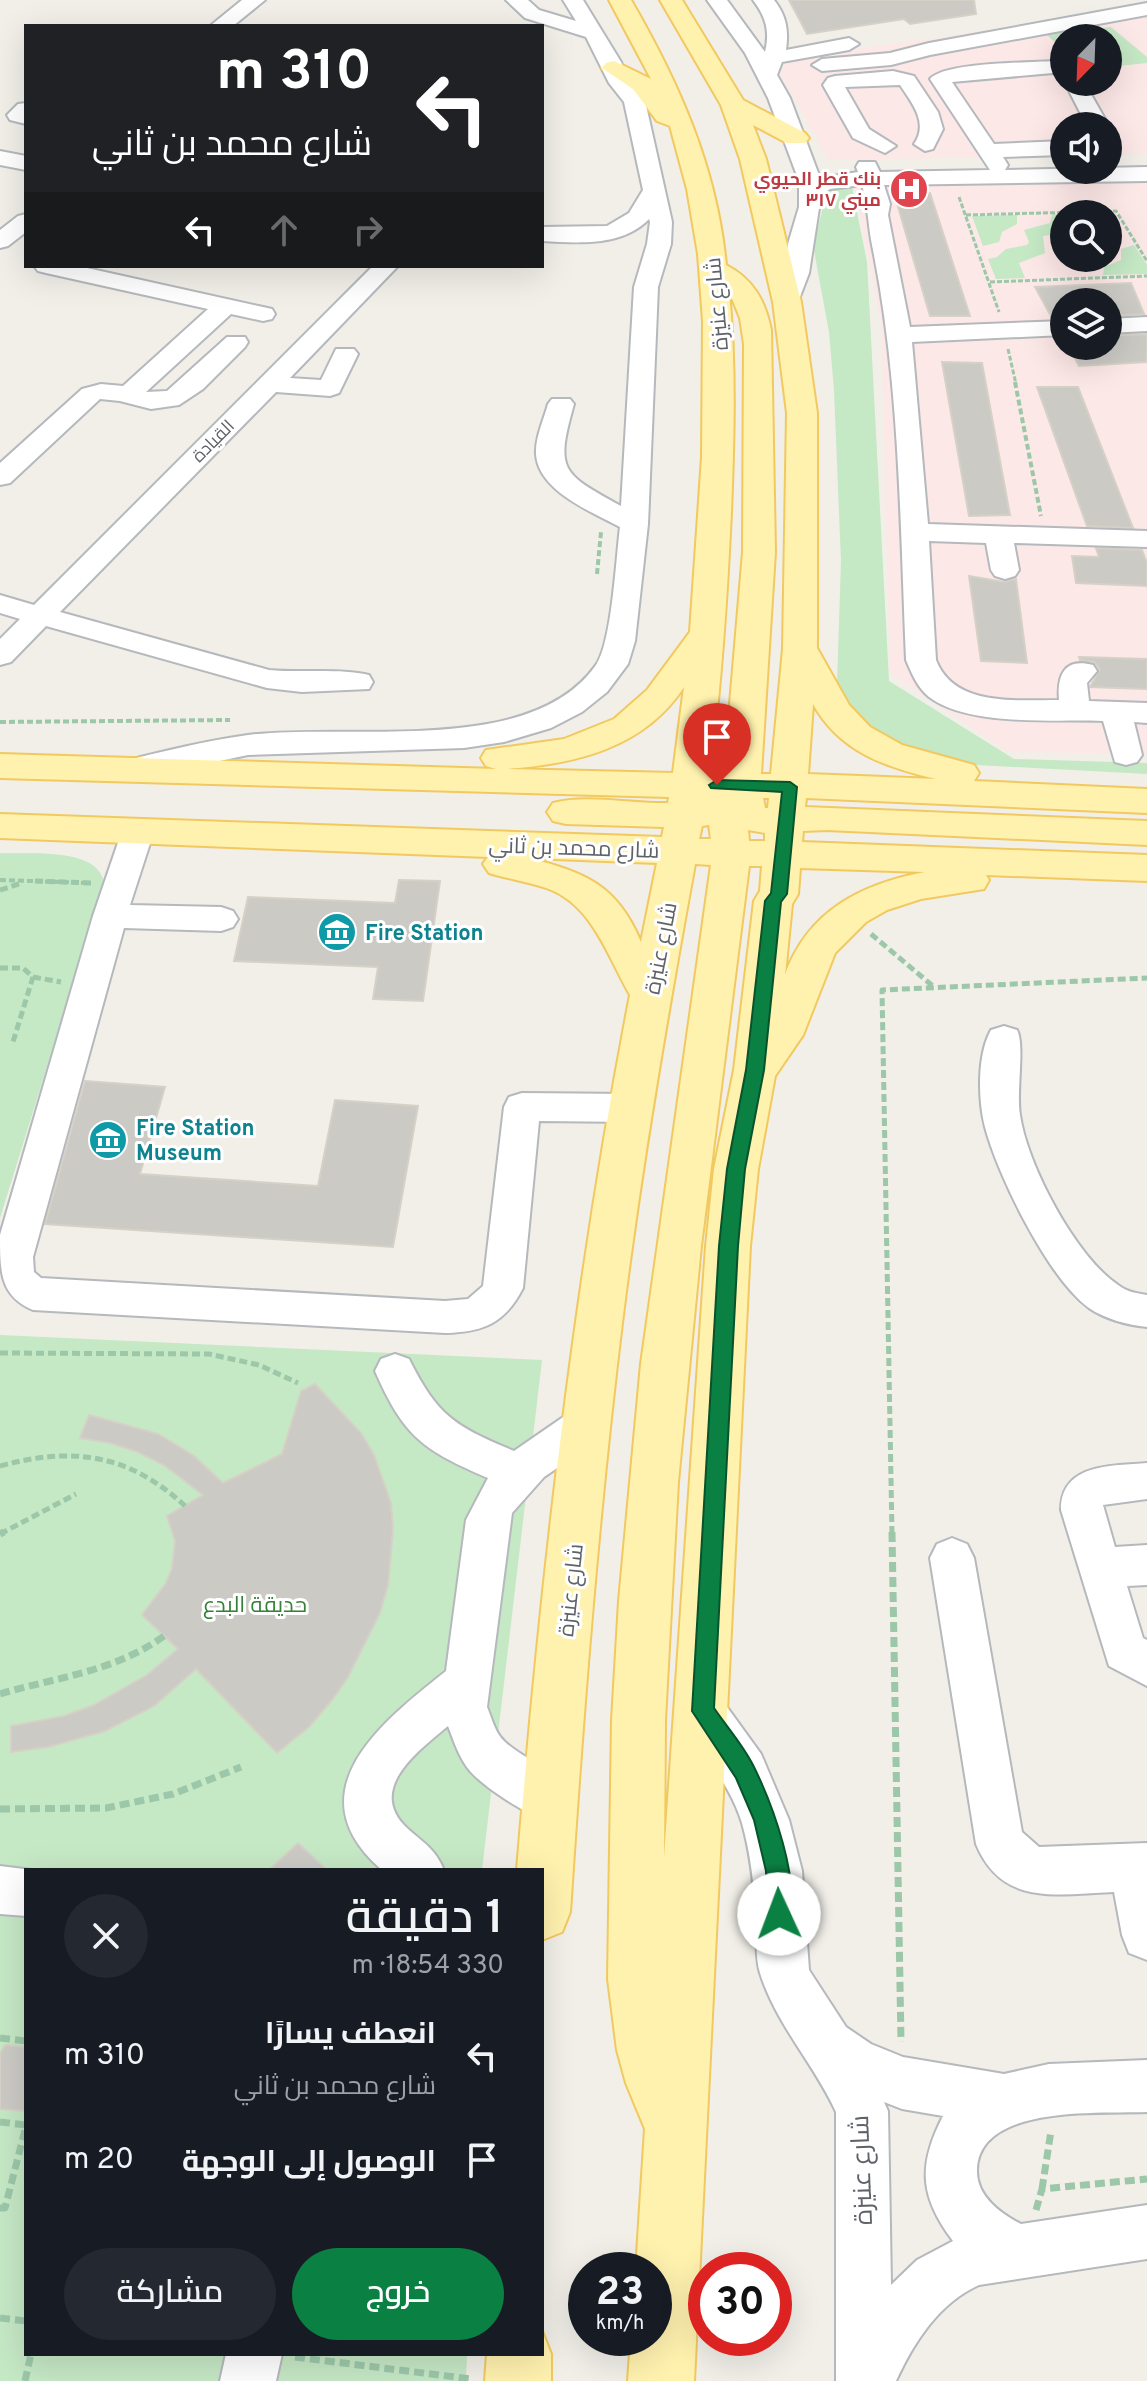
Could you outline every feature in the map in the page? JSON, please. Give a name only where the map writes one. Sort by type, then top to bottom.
[{"type":"main road","name":"شارع عنيزة","points":[[544,1884],[587,1424],[650,994],[684,816],[708,633],[721,364],[704,199],[683,124],[660,66],[620,0]]},
{"type":"main road","points":[[671,0],[733,105],[753,159],[772,227],[787,302],[802,413],[800,649],[729,892],[680,1210],[662,1376],[637,1736],[636,1949],[638,1987],[648,2050],[660,2096],[677,2127]]},
{"type":"main road","points":[[614,68],[639,82],[661,113],[683,124]]},
{"type":"main road","points":[[733,105],[799,148]]},
{"type":"main road","points":[[661,2381],[703,1711],[728,1246],[736,1169],[755,1070],[773,901],[779,894],[753,818],[743,763],[758,584],[761,465],[757,339],[753,311],[745,293],[730,278],[712,268]]},
{"type":"main road","points":[[366,776],[399,765],[562,751],[610,735],[650,708],[685,655],[708,633]]},
{"type":"main road","points":[[800,649],[818,673],[838,716],[861,738],[890,754],[963,773],[1147,791]]},
{"type":"main road","name":"شارع محمد بن ثاني","points":[[0,766],[366,776],[684,816],[753,818],[1039,864],[1147,868]]},
{"type":"main road","name":"شارع محمد بن ثاني","points":[[753,818],[829,786],[1147,801]]},
{"type":"main road","points":[[0,794],[684,816],[715,797],[753,818],[1147,833]]},
{"type":"main road","name":"شارع محمد بن ثاني","points":[[0,826],[351,837],[631,851],[684,816]]},
{"type":"main road","points":[[351,837],[407,853],[506,864],[564,880],[607,914],[650,994]]},
{"type":"main road","points":[[755,1070],[781,1041],[813,955],[833,927],[848,915],[870,902],[925,884],[1006,876],[1039,864]]},
{"type":"main road","points":[[518,2381],[519,2356]]},
{"type":"street","points":[[516,0],[532,14],[593,33]]},
{"type":"street","points":[[128,770],[248,745],[484,736],[523,727],[557,713],[596,685],[617,652],[634,524],[646,287],[661,233],[635,106],[573,0]]},
{"type":"street","points":[[717,0],[772,58]]},
{"type":"street","points":[[763,0],[776,15],[772,58],[812,191],[797,273],[787,302]]},
{"type":"street","points":[[222,24],[249,1]]},
{"type":"street","points":[[822,65],[882,61],[915,52],[943,57],[988,53],[992,49],[984,39],[1147,9]]},
{"type":"street","points":[[1019,33],[1037,50]]},
{"type":"street","points":[[772,58],[858,42]]},
{"type":"street","points":[[992,158],[940,79],[969,73],[1050,67]]},
{"type":"street","points":[[901,77],[908,81],[934,126],[932,136],[940,162],[885,146],[857,145],[849,131],[857,127],[833,85],[835,82],[901,77]]},
{"type":"street","points":[[799,148],[826,166],[865,173],[1126,174],[1147,162]]},
{"type":"street","points":[[812,191],[831,182],[865,173],[1050,150]]},
{"type":"street","points":[[0,158],[24,163]]},
{"type":"street","points":[[992,158],[1050,163]]},
{"type":"street","points":[[865,173],[869,207],[877,215],[900,335],[921,660],[931,682],[948,695],[982,706],[1147,713]]},
{"type":"street","points":[[1093,197],[1136,196],[1126,174]]},
{"type":"street","points":[[544,234],[591,234],[628,224],[642,213],[654,189]]},
{"type":"street","points":[[4,252],[24,224]]},
{"type":"street","points":[[55,268],[263,314]]},
{"type":"street","name":"القيادة","points":[[0,656],[384,268]]},
{"type":"street","points":[[129,394],[226,306]]},
{"type":"street","points":[[1122,325],[1147,324]]},
{"type":"street","points":[[900,335],[1050,329]]},
{"type":"street","points":[[0,477],[91,394],[109,390],[169,401],[236,342]]},
{"type":"street","points":[[269,384],[330,388],[345,354]]},
{"type":"street","points":[[163,363],[203,373]]},
{"type":"street","points":[[561,404],[550,448],[551,464],[561,479],[634,524]]},
{"type":"street","points":[[913,532],[1147,539]]},
{"type":"street","points":[[999,536],[1005,570]]},
{"type":"street","points":[[0,604],[267,679],[302,683],[358,682]]},
{"type":"street","points":[[1075,711],[1072,681],[1082,671]]},
{"type":"street","points":[[1116,712],[1126,755]]},
{"type":"street","points":[[138,831],[115,900],[13,1257],[12,1272],[19,1285],[33,1294],[445,1317],[474,1315],[487,1309],[503,1288],[522,1107],[632,1108]]},
{"type":"street","points":[[115,900],[221,919]]},
{"type":"street","points":[[1004,1039],[999,1095],[1003,1124],[1024,1184],[1089,1285],[1112,1302],[1147,1311]]},
{"type":"street","points":[[395,1371],[410,1403],[431,1427],[517,1472]]},
{"type":"street","points":[[550,1800],[501,1769],[477,1742],[464,1707],[488,1520],[494,1503],[517,1472],[587,1424]]},
{"type":"street","points":[[1147,1481],[1096,1486],[1082,1496],[1082,1510],[1125,1651],[1147,1665]]},
{"type":"street","points":[[952,1558],[1000,1844],[1021,1866],[1039,1871],[1140,1867],[1147,1935]]},
{"type":"street","points":[[1101,1568],[1147,1565]]},
{"type":"street","points":[[418,1868],[373,1825],[368,1810],[369,1780],[384,1755],[468,1681]]},
{"type":"street","name":"شارع عنيزة","points":[[703,1711],[744,1770],[765,1820],[778,1871],[784,1970],[803,2010],[854,2087],[862,2111],[866,2381]]},
{"type":"street","points":[[0,1869],[24,1872]]},
{"type":"street","points":[[0,1890],[24,1892]]},
{"type":"street","points":[[828,2044],[853,2062],[902,2083],[1004,2100],[1057,2090],[1147,2086]]},
{"type":"street","points":[[1004,2100],[976,2117],[962,2133],[953,2150],[952,2186],[959,2205],[984,2235],[1000,2246],[1022,2252]]},
{"type":"street","points":[[866,2381],[898,2318],[928,2285],[973,2259],[1147,2232]]},
{"type":"path","points":[[940,162],[966,215],[1004,332],[1030,448],[1044,537]]},
{"type":"path","points":[[966,215],[1116,211],[1147,261]]},
{"type":"path","points":[[990,282],[1147,276]]},
{"type":"path","points":[[597,579],[603,506]]},
{"type":"path","points":[[0,722],[236,720]]},
{"type":"path","points":[[0,880],[28,881],[115,900]]},
{"type":"path","points":[[0,890],[28,881]]},
{"type":"path","points":[[860,925],[935,988]]},
{"type":"path","points":[[0,968],[23,968],[33,977],[62,982]]},
{"type":"path","points":[[12,1045],[33,977]]},
{"type":"path","points":[[902,2083],[882,990],[1147,978]]},
{"type":"path","points":[[0,1353],[209,1354],[259,1365],[298,1383]]},
{"type":"path","points":[[0,1466],[48,1455],[94,1457],[139,1470],[171,1491],[185,1506]]},
{"type":"path","points":[[0,1534],[76,1494]]},
{"type":"path","points":[[0,1694],[121,1665],[143,1654],[164,1636]]},
{"type":"path","points":[[0,1809],[106,1808],[140,1802],[208,1782],[241,1767]]},
{"type":"path","points":[[0,2038],[24,2041]]},
{"type":"path","points":[[1022,2252],[1042,2189],[1057,2090]]},
{"type":"path","points":[[0,2122],[24,2126]]},
{"type":"path","points":[[0,2208],[5,2208],[24,2134]]},
{"type":"path","points":[[1042,2189],[1147,2179]]},
{"type":"path","points":[[0,2318],[24,2321]]},
{"type":"path","points":[[25,2381],[31,2356]]},
{"type":"path","points":[[264,2364],[489,2381]]},
{"type":"shaded area","points":[[1147,4],[1147,154],[1122,155],[1122,112],[1050,112],[1050,156],[829,160],[780,73],[790,58],[1006,28]]},
{"type":"shaded area","points":[[1147,173],[1147,754],[1008,752],[890,673],[881,320],[853,182],[1050,176],[1050,184],[1122,184],[1122,174]]},
{"type":"green space","points":[[1122,36],[1147,57],[1147,63],[1122,66]]},
{"type":"green space","points":[[851,182],[867,262],[889,681],[1014,759],[1147,763],[1147,774],[959,764],[905,750],[858,722],[837,685],[841,561],[834,390],[829,332],[813,245],[827,193]]},
{"type":"green space","points":[[1017,215],[1017,224],[1002,232],[999,242],[983,246],[972,216]]},
{"type":"green space","points":[[1050,223],[1050,235],[1043,236],[1045,253],[1019,263],[1025,278],[996,279],[988,259],[997,257],[1006,249],[1027,245],[1029,242],[1024,230]]},
{"type":"green space","points":[[1134,245],[1147,265],[1147,274],[1103,275],[1103,272],[1122,272],[1122,249]]},
{"type":"green space","points":[[0,853],[76,858],[99,871],[104,883],[0,1218]]},
{"type":"green space","name":"حديقة البدع","points":[[0,1335],[542,1360],[482,1868],[24,1868],[24,2356],[467,2356],[466,2381],[0,2381]]},
{"type":"building","points":[[789,0],[974,0],[976,14],[910,24],[904,19],[807,34]]},
{"type":"building","points":[[894,193],[930,193],[970,316],[930,316]]},
{"type":"building","points":[[1131,283],[1144,314],[1122,315],[1122,288],[1050,288],[1050,314],[1035,287]]},
{"type":"building","points":[[1147,334],[1147,362],[1079,366],[1076,360],[1122,360],[1122,335]]},
{"type":"building","points":[[942,362],[982,363],[1010,515],[969,516]]},
{"type":"building","points":[[1037,387],[1078,387],[1133,528],[1087,526]]},
{"type":"building","points":[[1096,548],[1142,550],[1147,563],[1147,586],[1076,583],[1072,556],[1099,557]]},
{"type":"building","points":[[969,576],[1004,582],[1016,579],[1027,663],[981,661]]},
{"type":"building","points":[[1079,657],[1147,659],[1147,689],[1090,687],[1100,669],[1094,662],[1080,660]]},
{"type":"building","name":"Fire Station","points":[[399,880],[440,881],[423,1001],[373,999],[378,967],[234,961],[248,897],[395,903]]},
{"type":"building","name":"Fire Station Museum","points":[[85,1081],[165,1087],[140,1174],[318,1186],[335,1100],[418,1106],[393,1247],[45,1224]]},
{"type":"building","points":[[315,1384],[361,1433],[374,1455],[391,1503],[393,1530],[388,1585],[380,1613],[348,1677],[333,1699],[310,1726],[277,1753],[196,1669],[154,1706],[105,1731],[48,1747],[11,1752],[11,1726],[64,1716],[94,1705],[147,1675],[178,1649],[142,1615],[166,1583],[172,1568],[175,1541],[167,1516],[203,1495],[164,1465],[138,1452],[80,1438],[89,1415],[158,1434],[193,1455],[223,1483],[282,1454],[301,1391]]},
{"type":"building","points":[[298,1843],[325,1868],[271,1868]]},
{"type":"building","points":[[5,2045],[24,2047],[24,2111],[0,2109],[0,2054]]},
{"type":"place","name":"بنك قطر الحيوي مبني ٣١٧","points":[[909,189]]},
{"type":"place","name":"Fire Station","points":[[337,932]]},
{"type":"place","name":"Fire Station Museum","points":[[108,1140]]},
{"type":"route","points":[[717,785],[790,787],[779,894],[773,901],[755,1070],[736,1169],[728,1246],[703,1711],[744,1770],[765,1820],[778,1871],[779,1914]]}]
